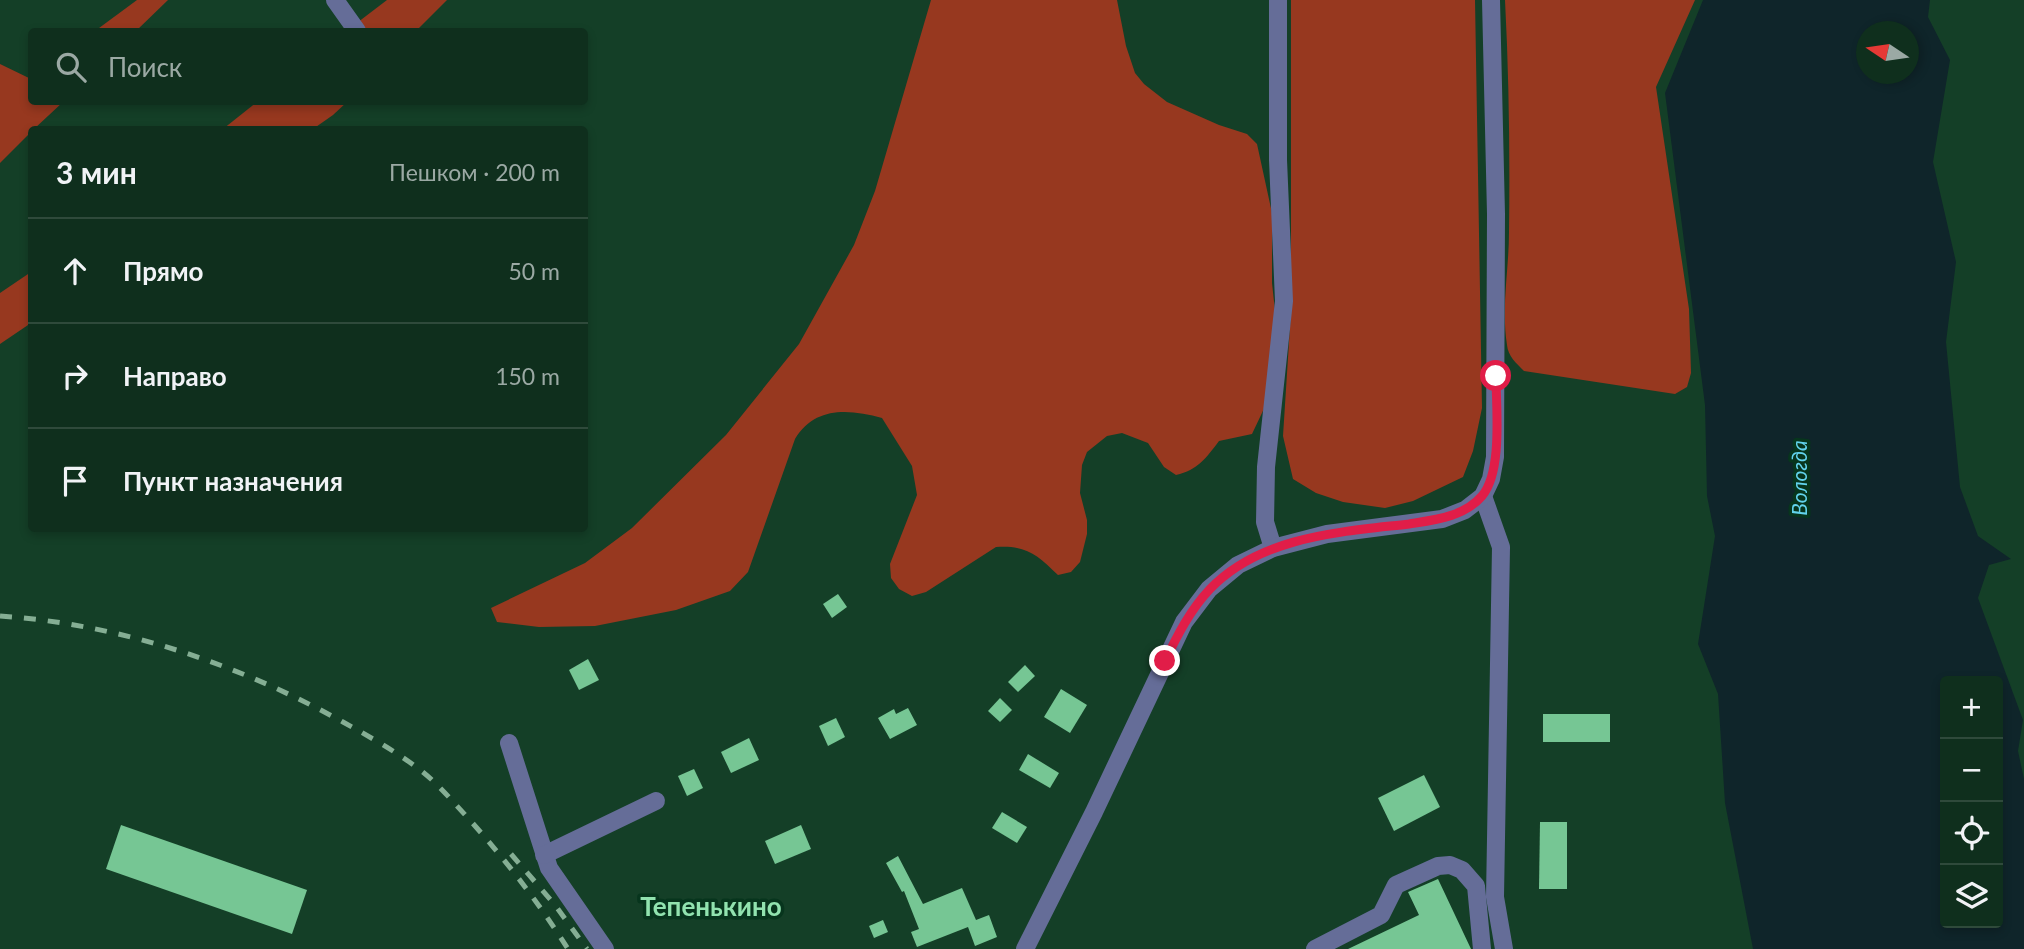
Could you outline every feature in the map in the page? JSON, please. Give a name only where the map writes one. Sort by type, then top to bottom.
[{"type":"street","points":[[335,0],[355,28]]},
{"type":"street","points":[[1273,548],[1265,522],[1266,467],[1284,301],[1278,160],[1278,0]]},
{"type":"street","points":[[1025,949],[1094,812],[1184,622],[1209,589],[1238,565],[1273,548],[1327,534],[1442,519],[1465,510],[1483,496],[1491,479],[1495,457],[1496,214],[1491,0]]},
{"type":"street","points":[[1483,496],[1501,547],[1495,897],[1504,949]]},
{"type":"street","points":[[509,743],[544,855],[556,879],[605,949]]},
{"type":"street","points":[[544,855],[656,801]]},
{"type":"street","points":[[1315,949],[1381,915],[1396,885],[1438,866],[1450,865],[1462,870],[1476,886],[1482,949]]},
{"type":"shaded area","points":[[137,0],[168,0],[139,28],[99,28]]},
{"type":"shaded area","points":[[387,0],[447,0],[419,28],[350,28]]},
{"type":"shaded area","points":[[931,0],[1117,0],[1126,46],[1135,73],[1144,84],[1167,102],[1247,134],[1257,144],[1272,213],[1272,283],[1278,339],[1270,396],[1252,434],[1219,441],[1196,467],[1176,475],[1164,467],[1148,443],[1122,433],[1107,436],[1087,452],[1082,465],[1080,493],[1087,520],[1087,534],[1080,562],[1071,572],[1058,575],[1031,553],[1016,548],[996,547],[926,592],[912,596],[899,589],[891,578],[890,564],[917,495],[912,466],[882,418],[845,412],[823,415],[803,428],[795,439],[748,572],[730,591],[676,610],[595,626],[539,627],[497,622],[491,608],[585,563],[632,528],[726,435],[799,344],[854,245],[875,191]]},
{"type":"shaded area","points":[[1291,0],[1475,0],[1482,408],[1473,451],[1463,477],[1413,501],[1385,508],[1343,502],[1316,493],[1293,479],[1283,436],[1291,311]]},
{"type":"shaded area","points":[[1505,0],[1695,0],[1656,87],[1689,309],[1691,373],[1687,387],[1675,394],[1524,371],[1509,353],[1505,317],[1509,174]]},
{"type":"shaded area","points":[[0,64],[28,78],[28,105],[60,105],[37,126],[28,126],[28,135],[0,163]]},
{"type":"shaded area","points":[[253,105],[344,105],[317,126],[227,126]]},
{"type":"shaded area","points":[[28,274],[28,325],[0,344],[0,293]]},
{"type":"water","name":"Вологда","points":[[1703,0],[1930,0],[1928,17],[1950,60],[1933,162],[1956,262],[1946,342],[1960,487],[1978,536],[2011,559],[1989,565],[1978,598],[2023,720],[2018,751],[2024,779],[2024,949],[1753,949],[1725,803],[1718,694],[1698,644],[1715,536],[1707,496],[1705,405],[1665,93]]},
{"type":"building","points":[[838,594],[847,607],[832,618],[823,604]]},
{"type":"building","points":[[588,659],[599,680],[579,690],[569,670]]},
{"type":"building","points":[[1025,665],[1035,676],[1018,692],[1008,682]]},
{"type":"building","points":[[1061,689],[1087,705],[1070,733],[1044,717]]},
{"type":"building","points":[[1000,698],[1012,710],[1000,722],[988,711]]},
{"type":"building","points":[[908,708],[917,725],[890,739],[878,718],[894,709],[896,714]]},
{"type":"building","points":[[1543,714],[1610,714],[1610,742],[1543,742]]},
{"type":"building","points":[[836,718],[845,737],[828,746],[819,726]]},
{"type":"building","points":[[749,738],[759,760],[731,773],[721,752]]},
{"type":"building","points":[[1028,754],[1059,773],[1050,788],[1019,770]]},
{"type":"building","points":[[694,769],[703,788],[687,796],[678,776]]},
{"type":"building","points":[[1424,775],[1440,807],[1394,831],[1378,798]]},
{"type":"building","points":[[1002,812],[1027,827],[1017,843],[992,828]]},
{"type":"building","points":[[1540,822],[1567,822],[1567,889],[1539,889]]},
{"type":"building","points":[[121,825],[307,890],[292,934],[106,869]]},
{"type":"building","points":[[801,825],[811,849],[775,864],[765,841]]},
{"type":"building","points":[[898,856],[923,904],[962,888],[976,920],[989,915],[997,937],[975,946],[968,927],[917,947],[911,932],[919,929],[904,891],[902,892],[886,863]]},
{"type":"building","points":[[1438,879],[1471,949],[1348,949],[1419,915],[1408,892]]},
{"type":"building","points":[[883,920],[888,932],[874,938],[869,926]]},
{"type":"railway","points":[[0,616],[89,628],[177,650],[262,682],[374,739],[430,778],[447,795],[508,865],[568,949]]},
{"type":"railway","points":[[511,854],[555,905],[587,949]]},
{"type":"district","name":"Тепенькино","points":[[711,907]]},
{"type":"route","points":[[1165,661],[1184,622],[1209,589],[1238,565],[1273,548],[1327,534],[1442,519],[1465,510],[1483,496],[1491,479],[1495,457],[1496,376]]}]
